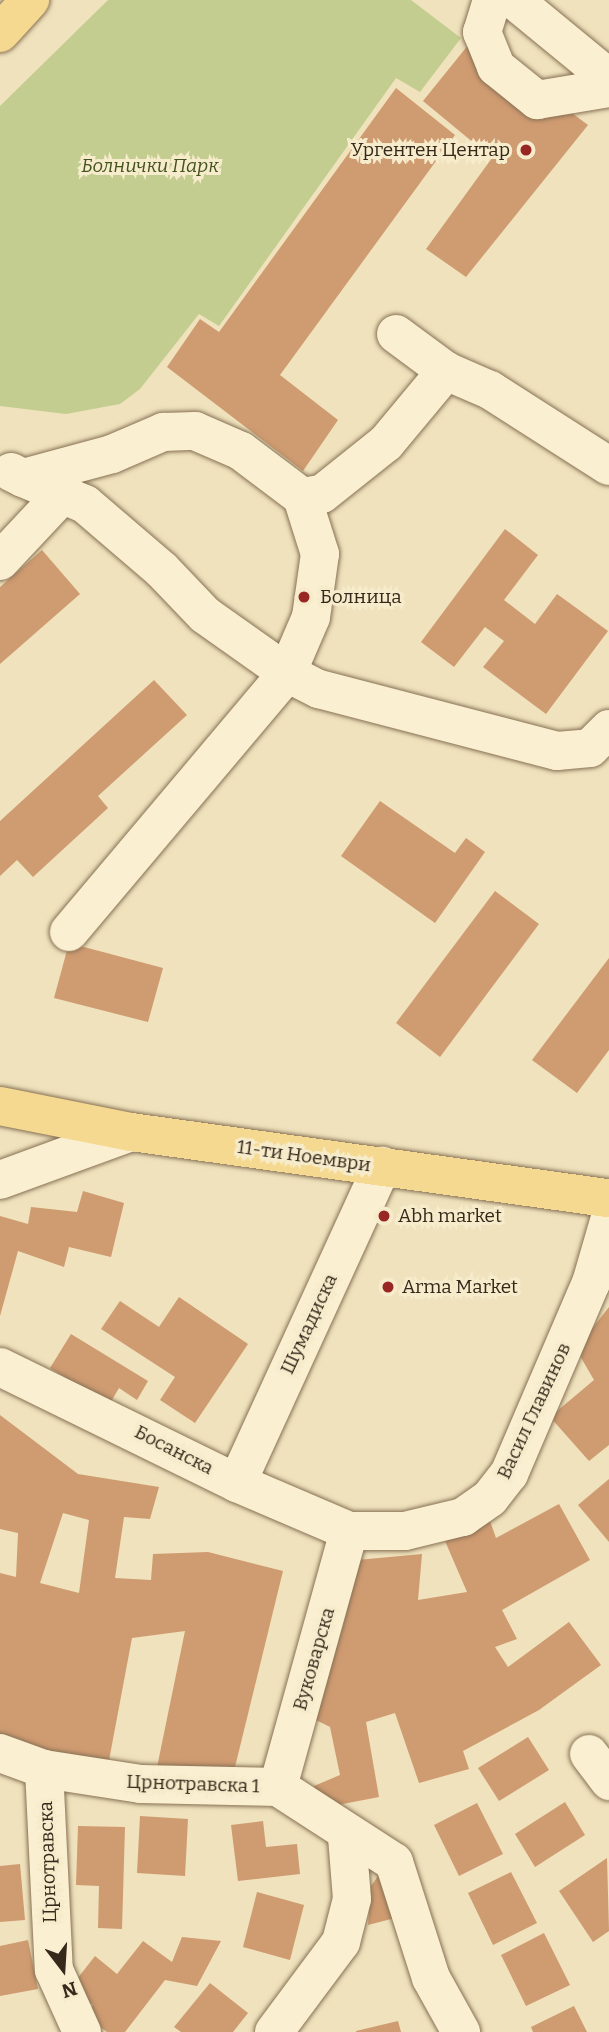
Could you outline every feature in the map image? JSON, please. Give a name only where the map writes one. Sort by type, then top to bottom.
[{"type":"main road","points":[[1,30],[30,0]]},
{"type":"main road","name":"11-ти Ноември","points":[[0,1106],[131,1132],[609,1198]]},
{"type":"street","points":[[492,0],[482,32],[496,68],[537,100],[609,88]]},
{"type":"street","points":[[514,0],[609,78]]},
{"type":"street","points":[[396,334],[446,371],[502,397],[609,466]]},
{"type":"street","points":[[302,497],[321,494],[344,480],[386,443],[446,371]]},
{"type":"street","points":[[11,472],[112,454],[163,432],[195,431],[241,451],[302,497],[320,554],[311,617],[287,673],[69,932]]},
{"type":"street","points":[[11,472],[60,496],[85,504],[119,530],[205,615],[287,673],[372,704],[557,751],[603,748]]},
{"type":"street","points":[[0,561],[60,496]]},
{"type":"street","points":[[0,1180],[131,1132]]},
{"type":"street","name":"Шумадиска","points":[[237,1483],[382,1166]]},
{"type":"street","name":"Васил Главинов","points":[[349,1531],[405,1531],[463,1517],[490,1498],[509,1474],[569,1334],[609,1221]]},
{"type":"street","name":"Босанска","points":[[0,1367],[237,1483],[349,1531]]},
{"type":"street","name":"Вуковарска","points":[[278,1787],[349,1531]]},
{"type":"street","name":"Црнотравска 1","points":[[0,1753],[44,1769],[141,1784],[278,1787],[347,1837],[394,1862],[431,1978],[461,2032]]},
{"type":"street","name":"Црнотравска","points":[[44,1769],[54,1969],[82,2032]]},
{"type":"street","points":[[274,2032],[341,1942],[352,1899],[347,1837]]},
{"type":"green space","name":"Болнички Парк","points":[[108,0],[411,0],[461,38],[420,92],[396,78],[219,326],[199,314],[140,389],[120,404],[66,414],[0,406],[0,106]]},
{"type":"building","name":"Ургентен Центар","points":[[473,39],[588,125],[466,277],[426,249],[492,158],[423,101]]},
{"type":"building","points":[[396,88],[455,135],[280,375],[338,420],[303,471],[167,367],[200,319],[219,332]]},
{"type":"building","points":[[505,529],[538,555],[504,600],[535,624],[557,594],[608,631],[546,714],[483,667],[504,641],[485,627],[454,667],[421,642]]},
{"type":"building","points":[[42,550],[80,594],[0,664],[0,587]]},
{"type":"building","points":[[154,680],[187,715],[98,796],[108,808],[33,877],[17,860],[0,876],[0,821]]},
{"type":"building","points":[[380,801],[455,853],[466,838],[485,852],[435,923],[341,856]]},
{"type":"building","points":[[495,891],[539,924],[440,1057],[396,1023]]},
{"type":"building","points":[[69,943],[163,968],[148,1022],[54,998]]},
{"type":"building","points":[[609,958],[609,1050],[577,1093],[532,1060]]},
{"type":"building","points":[[83,1191],[124,1203],[111,1257],[69,1247],[64,1267],[18,1251],[0,1316],[0,1216],[28,1224],[31,1207],[77,1212]]},
{"type":"building","points":[[179,1297],[248,1344],[195,1423],[160,1400],[175,1377],[101,1329],[120,1301],[159,1327]]},
{"type":"building","points":[[609,1307],[609,1445],[589,1461],[550,1417],[594,1380],[576,1349]]},
{"type":"building","points":[[71,1334],[148,1381],[137,1400],[119,1388],[109,1405],[50,1368]]},
{"type":"building","points":[[0,1415],[78,1474],[159,1487],[150,1519],[124,1517],[115,1578],[151,1580],[153,1554],[208,1552],[283,1571],[235,1767],[155,1777],[185,1631],[132,1638],[107,1771],[0,1738],[0,1573],[16,1577],[18,1533],[0,1529]],"holes":[[[63,1513],[89,1520],[79,1593],[40,1583]]]},
{"type":"building","points":[[609,1479],[609,1542],[578,1505]]},
{"type":"building","points":[[559,1504],[590,1560],[502,1610],[517,1639],[495,1647],[508,1667],[569,1622],[601,1665],[539,1710],[463,1751],[469,1769],[419,1783],[395,1713],[366,1722],[379,1797],[322,1808],[314,1786],[340,1775],[330,1727],[310,1717],[357,1560],[422,1554],[418,1600],[467,1592],[445,1541],[489,1518],[496,1538]]},
{"type":"building","points":[[528,1737],[549,1770],[499,1801],[478,1768]]},
{"type":"building","points":[[565,1802],[585,1835],[535,1867],[515,1834]]},
{"type":"building","points":[[477,1803],[503,1854],[459,1876],[434,1825]]},
{"type":"building","points":[[140,1816],[188,1819],[185,1876],[137,1873]]},
{"type":"building","points":[[263,1821],[266,1847],[297,1844],[300,1874],[238,1881],[231,1825]]},
{"type":"building","points":[[78,1826],[125,1827],[122,1929],[98,1928],[99,1886],[76,1885]]},
{"type":"building","points":[[607,1858],[609,1931],[593,1942],[559,1891]]},
{"type":"building","points":[[20,1864],[25,1920],[0,1922],[0,1866]]},
{"type":"building","points":[[381,1872],[399,1917],[368,1925],[371,1886]]},
{"type":"building","points":[[511,1872],[537,1923],[493,1945],[468,1893]]},
{"type":"building","points":[[257,1892],[304,1905],[290,1960],[243,1947]]},
{"type":"building","points":[[544,1933],[570,1985],[526,2006],[501,1955]]},
{"type":"building","points":[[182,1937],[221,1941],[197,1986],[165,1980],[125,2032],[107,2032],[85,2016],[93,2005],[70,1988],[95,1956],[117,1974],[143,1941],[172,1962]]},
{"type":"building","points":[[28,1940],[38,1989],[0,1996],[0,1946]]},
{"type":"building","points":[[210,1983],[248,2013],[233,2032],[181,2032],[174,2027]]},
{"type":"building","points":[[574,2006],[587,2032],[533,2032],[531,2027]]},
{"type":"building","points":[[398,2021],[401,2032],[356,2032],[356,2031]]},
{"type":"place","name":"Ургентен Центар","points":[[526,150]]},
{"type":"place","name":"Болница","points":[[304,597]]},
{"type":"place","name":"Abh market","points":[[384,1216]]},
{"type":"place","name":"Arma Market","points":[[388,1287]]}]
